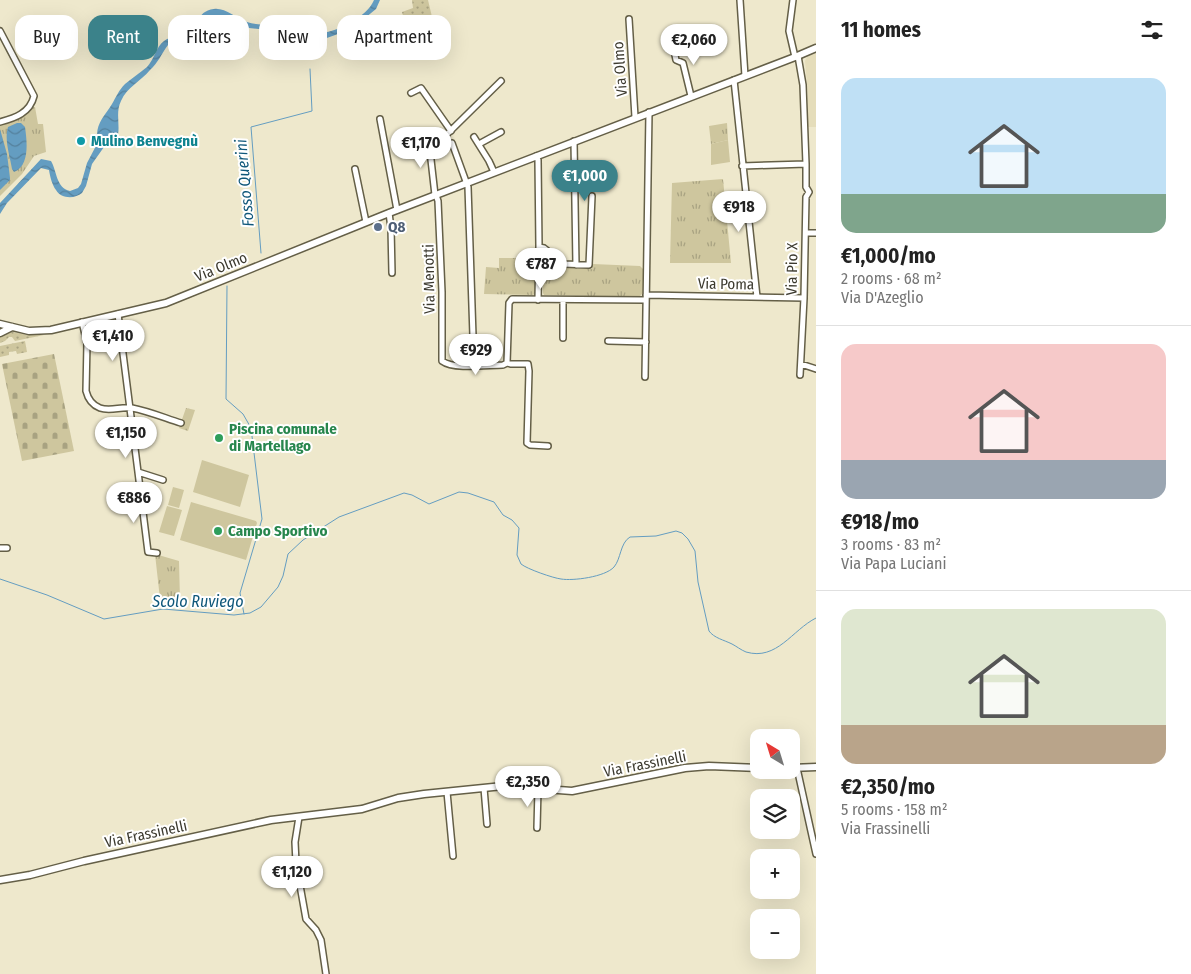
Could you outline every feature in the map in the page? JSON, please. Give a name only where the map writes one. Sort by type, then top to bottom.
[{"type":"street","points":[[740,0],[745,76]]},
{"type":"street","points":[[793,0],[789,31],[796,57]]},
{"type":"street","name":"Via Olmo","points":[[629,19],[635,118]]},
{"type":"street","points":[[0,30],[34,96],[33,103],[19,116],[0,122]]},
{"type":"street","points":[[673,45],[676,60],[683,63],[691,96]]},
{"type":"street","name":"Via Olmo","points":[[0,324],[39,331],[166,303],[366,222],[816,48]]},
{"type":"street","name":"Via Pio X","points":[[796,57],[803,86],[806,187],[809,192],[806,197],[800,375]]},
{"type":"street","points":[[734,80],[756,297]]},
{"type":"street","points":[[411,93],[421,88],[451,130],[501,81]]},
{"type":"street","points":[[645,377],[649,112]]},
{"type":"street","points":[[380,119],[398,210]]},
{"type":"street","name":"Via Menotti","points":[[451,130],[430,151],[440,240],[442,359],[443,363],[449,365],[474,366]]},
{"type":"street","points":[[479,144],[501,132]]},
{"type":"street","points":[[474,137],[494,172]]},
{"type":"street","points":[[574,141],[576,265]]},
{"type":"street","points":[[452,143],[467,183],[474,366],[503,365],[507,363],[527,364],[529,366],[527,443],[530,445],[548,446]]},
{"type":"street","points":[[536,156],[538,160],[538,300]]},
{"type":"street","points":[[742,166],[806,165]]},
{"type":"street","points":[[355,170],[366,222]]},
{"type":"street","points":[[809,192],[816,191]]},
{"type":"street","points":[[539,247],[544,248],[564,264],[588,266],[590,263],[592,196]]},
{"type":"street","points":[[389,213],[392,273]]},
{"type":"street","points":[[806,233],[816,233]]},
{"type":"street","name":"Via Poma","points":[[507,363],[509,303],[512,299],[804,298]]},
{"type":"street","points":[[562,338],[563,300]]},
{"type":"street","points":[[118,314],[128,407],[148,552],[157,553]]},
{"type":"street","points":[[82,322],[87,343],[86,387],[93,404],[103,409],[128,407],[181,423]]},
{"type":"street","points":[[0,333],[12,327]]},
{"type":"street","points":[[608,341],[646,342]]},
{"type":"street","points":[[801,364],[816,369]]},
{"type":"street","points":[[138,472],[162,480]]},
{"type":"street","points":[[0,548],[6,548]]},
{"type":"street","name":"Via Frassinelli","points":[[0,880],[30,876],[84,861],[271,820],[362,809],[398,798],[503,786],[565,791],[587,789],[696,767],[750,768]]},
{"type":"street","points":[[800,768],[816,767]]},
{"type":"street","points":[[797,779],[816,854]]},
{"type":"street","points":[[484,788],[487,824]]},
{"type":"street","points":[[537,828],[538,789]]},
{"type":"street","points":[[447,792],[453,856]]},
{"type":"street","points":[[299,817],[295,842],[296,863],[306,919],[316,930],[321,940],[326,974]]},
{"type":"shaded area","points":[[816,53],[816,127],[808,127],[805,61],[807,57]]},
{"type":"green space","points":[[412,0],[428,0],[432,15],[403,15],[402,12],[413,8]]},
{"type":"green space","points":[[31,107],[35,107],[38,124],[43,124],[46,152],[34,156],[22,174],[0,196],[0,123]]},
{"type":"green space","points":[[727,123],[728,140],[711,144],[709,126]]},
{"type":"green space","points":[[728,140],[730,162],[711,165],[711,144]]},
{"type":"green space","points":[[723,179],[731,263],[670,263],[672,183]]},
{"type":"green space","points":[[546,253],[564,267],[592,269],[593,264],[640,266],[644,270],[643,293],[639,297],[544,295],[543,257]]},
{"type":"green space","points":[[499,258],[535,258],[535,293],[533,295],[484,294],[486,267],[499,268]]},
{"type":"green space","points":[[8,331],[27,335],[44,335],[15,341],[12,337],[9,337],[0,343],[0,336]]},
{"type":"green space","points":[[25,341],[27,352],[17,354],[16,351],[9,352],[9,355],[0,357],[0,346]]},
{"type":"green space","points":[[54,354],[74,451],[22,461],[2,364]]},
{"type":"green space","points":[[186,408],[195,410],[188,431],[179,428]]},
{"type":"green space","points":[[202,460],[249,475],[240,507],[193,492]]},
{"type":"green space","points":[[173,487],[184,490],[179,508],[168,505]]},
{"type":"green space","name":"Campo Sportivo","points":[[191,502],[256,521],[246,560],[180,540]]},
{"type":"green space","points":[[167,506],[182,510],[174,536],[159,532]]},
{"type":"green space","points":[[155,554],[179,561],[180,600],[160,599]]},
{"type":"water","points":[[374,0],[380,0],[376,9],[369,15],[361,15]]},
{"type":"water","points":[[211,9],[227,11],[234,15],[201,15]]},
{"type":"water","points":[[249,22],[259,24],[259,29],[249,28]]},
{"type":"water","points":[[337,29],[337,34],[327,38],[327,32]]},
{"type":"water","points":[[168,39],[168,45],[158,61],[130,88],[121,101],[115,142],[110,147],[104,147],[92,164],[82,193],[72,197],[61,195],[53,186],[49,170],[41,168],[7,203],[0,214],[0,203],[41,159],[51,161],[59,183],[65,189],[70,191],[78,188],[87,163],[98,142],[97,131],[103,117],[125,84],[147,67],[152,60],[158,60],[158,49]]},
{"type":"water","points":[[21,123],[25,127],[26,153],[23,164],[14,172],[8,148],[7,132],[8,127]]},
{"type":"water","points":[[0,129],[7,154],[10,180],[0,190]]},
{"type":"waterway","name":"Fosso Querini","points":[[261,253],[251,127],[312,111],[310,69]]},
{"type":"waterway","name":"Fosso Querini","points":[[227,286],[226,399],[243,414],[251,428],[262,519],[240,593],[244,614]]},
{"type":"waterway","name":"Scolo Ruviego","points":[[0,579],[47,595],[104,619],[163,609],[234,615],[250,613],[261,607],[278,587],[283,576],[288,554],[303,540],[339,517],[404,493],[429,504],[459,492],[468,493],[494,502],[503,515],[512,520],[519,528],[517,555],[521,564],[540,573],[561,579],[589,578],[610,570],[616,564],[624,543],[630,537],[656,536],[676,531],[682,533],[695,551],[698,582],[709,631],[716,637],[746,652],[757,654],[767,652],[784,643],[807,623],[816,618]]},
{"type":"place","name":"Mulino Benvegnù","points":[[81,141]]},
{"type":"place","name":"Q8","points":[[378,227]]},
{"type":"place","name":"Piscina comunale di Martellago","points":[[219,438]]},
{"type":"place","name":"Campo Sportivo","points":[[218,531]]}]
